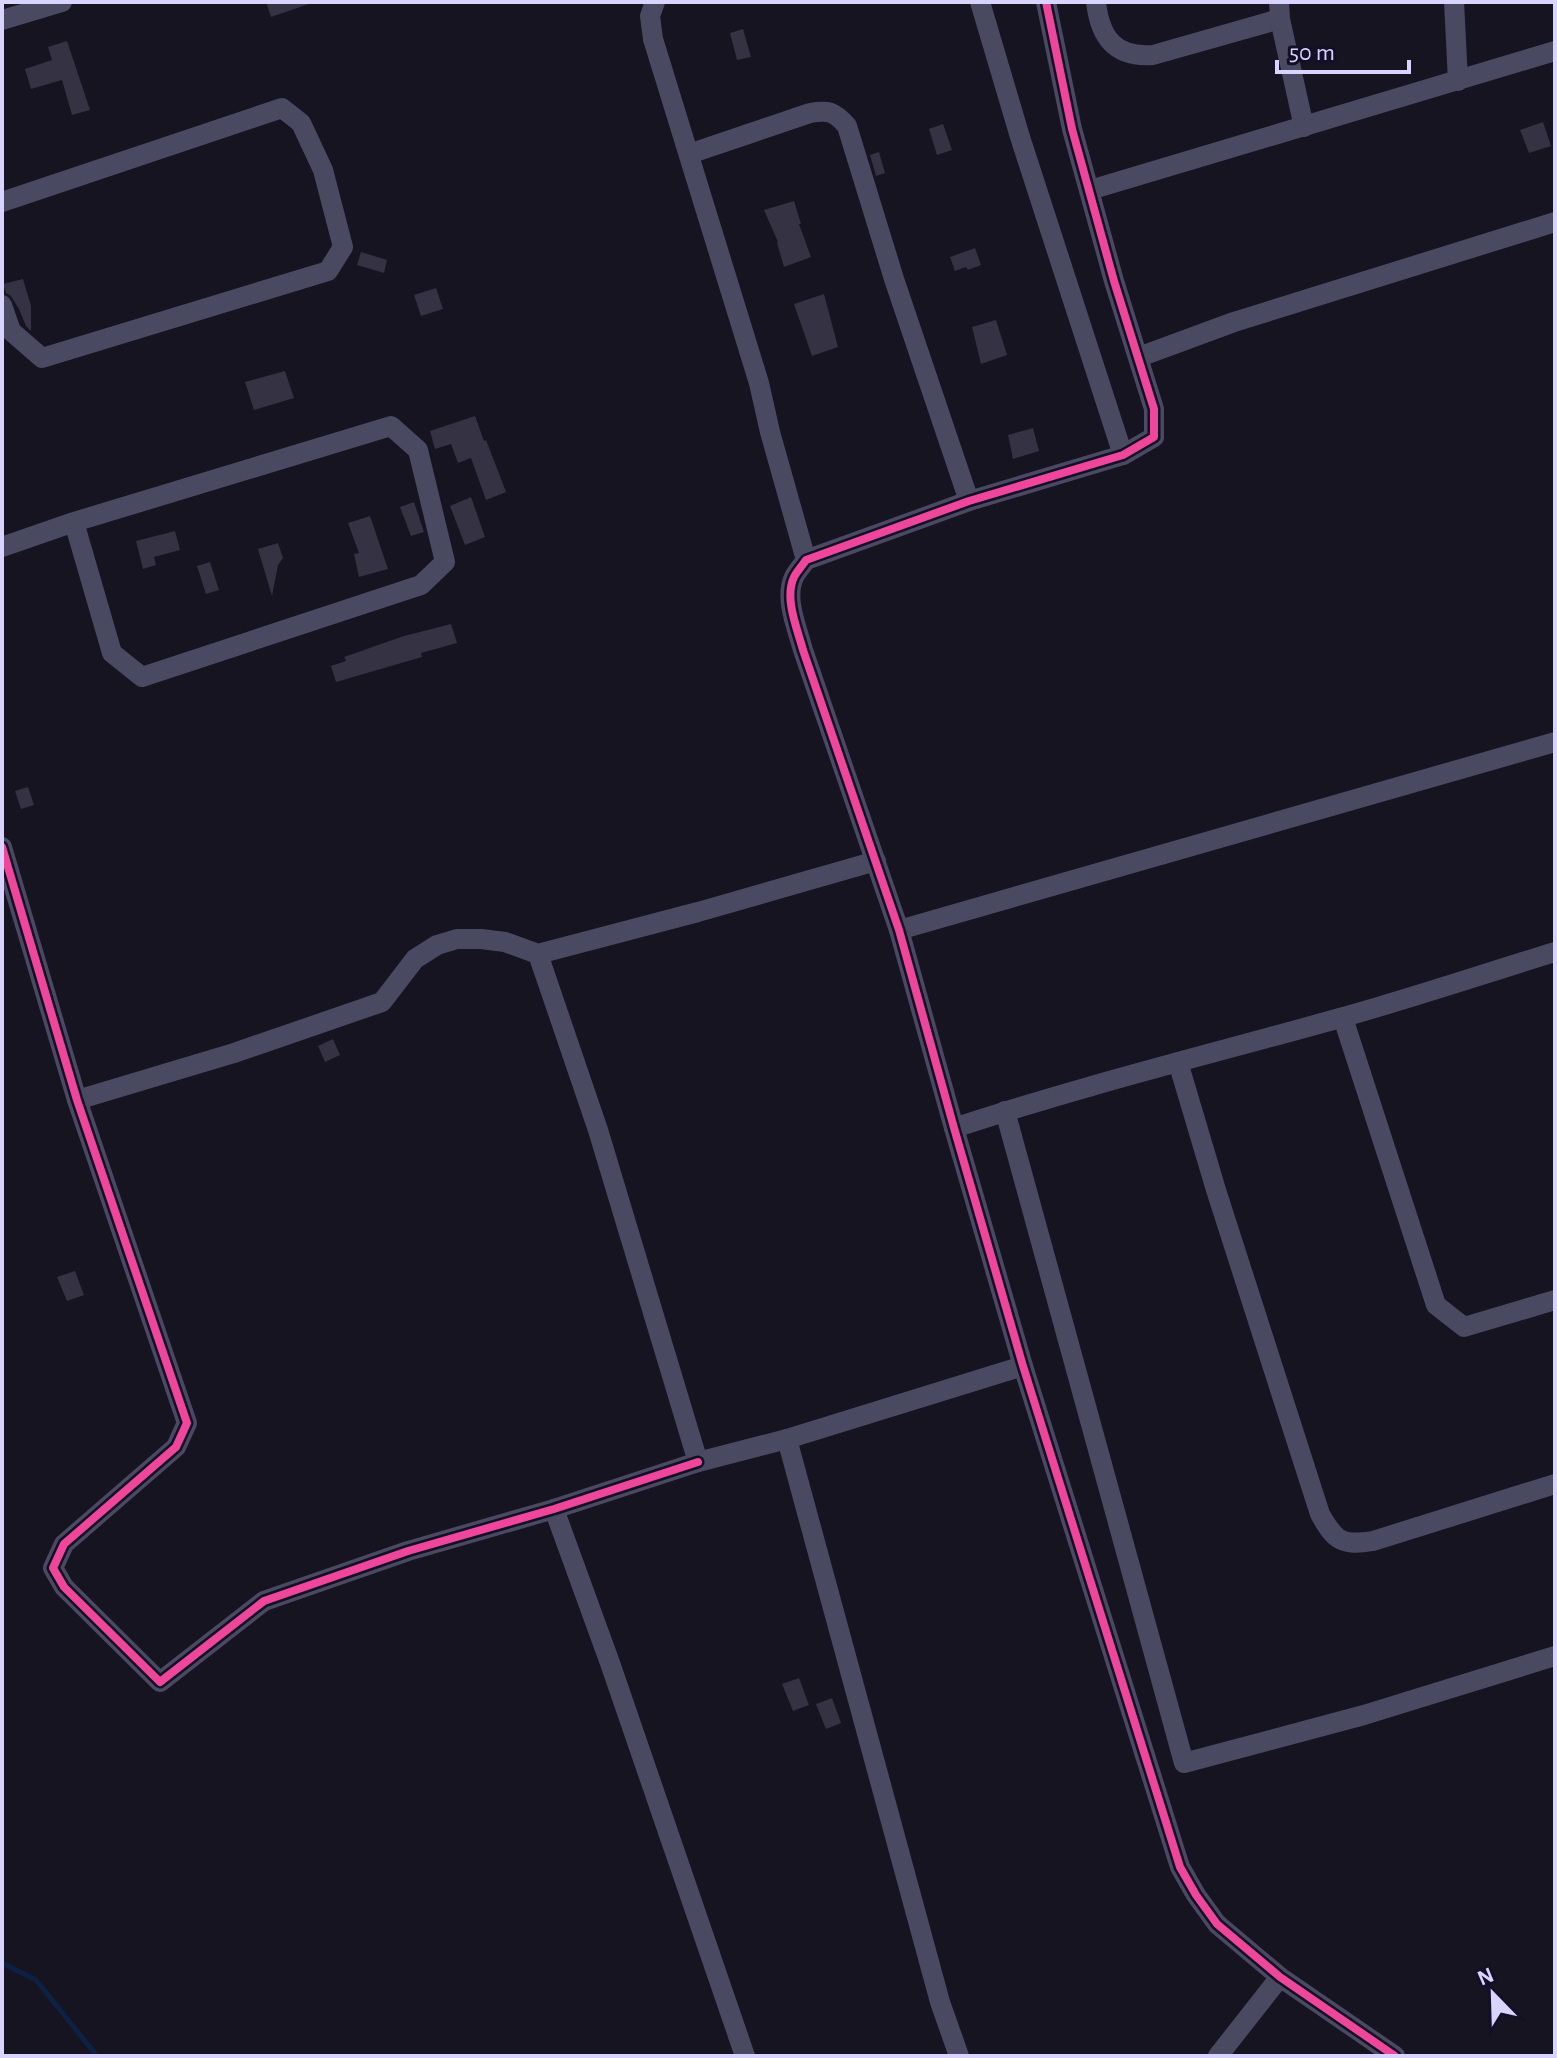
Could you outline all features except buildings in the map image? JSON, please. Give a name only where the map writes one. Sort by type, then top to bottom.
[{"type":"street","points":[[2,20],[62,2]]},
{"type":"street","points":[[655,2],[650,16],[653,39],[759,383],[806,560]]},
{"type":"street","points":[[980,2],[1020,137],[1123,455]]},
{"type":"street","points":[[1046,2],[1072,129],[1114,281],[1154,409],[1154,437],[1123,455],[969,501],[806,560],[795,575],[790,593],[803,650],[899,930],[1023,1366],[1180,1867],[1217,1924],[1280,1977],[1395,2056]]},
{"type":"street","points":[[1096,2],[1104,32],[1118,50],[1136,56],[1153,55],[1279,10],[1304,127]]},
{"type":"street","points":[[1454,2],[1458,81]]},
{"type":"street","points":[[1090,190],[1555,51]]},
{"type":"street","points":[[2,202],[282,108],[301,123],[323,170],[343,247],[328,271],[42,358],[11,331],[2,305]]},
{"type":"street","points":[[689,154],[810,113],[823,111],[838,116],[847,126],[894,279],[969,501]]},
{"type":"street","points":[[1139,357],[1234,322],[1555,222]]},
{"type":"street","points":[[2,547],[74,522],[391,426],[418,450],[445,562],[421,585],[142,677],[112,653],[74,522]]},
{"type":"street","points":[[899,930],[1555,742]]},
{"type":"street","points":[[2,847],[77,1100],[187,1423],[176,1447],[64,1544],[53,1568],[64,1587],[160,1682],[264,1601],[408,1551],[1023,1366]]},
{"type":"street","points":[[77,1100],[234,1053],[382,1002],[415,959],[437,945],[457,939],[505,942],[538,954],[876,861]]},
{"type":"street","points":[[954,1128],[1178,1062],[1343,1018],[1555,952]]},
{"type":"street","points":[[538,954],[598,1130],[698,1462]]},
{"type":"street","points":[[1343,1018],[1436,1305],[1464,1327],[1555,1300]]},
{"type":"street","points":[[1178,1062],[1310,1484],[1320,1514],[1331,1533],[1342,1542],[1357,1544],[1373,1541],[1555,1484]]},
{"type":"street","points":[[1005,1111],[1184,1763],[1364,1715],[1555,1656]]},
{"type":"street","points":[[787,1439],[940,2002],[959,2056]]},
{"type":"street","points":[[554,1509],[745,2056]]},
{"type":"street","points":[[1218,2056],[1280,1977]]},
{"type":"waterway","points":[[2,1963],[36,1980],[97,2056]]},
{"type":"cycle path","points":[[1046,2],[1072,129],[1114,281],[1154,409],[1154,437],[1123,455],[969,501],[806,560],[791,585],[792,613],[899,930],[1023,1366],[1180,1867],[1217,1924],[1280,1977],[1395,2056]]},
{"type":"cycle path","points":[[2,847],[77,1100],[187,1423],[176,1447],[64,1544],[53,1568],[64,1587],[160,1682],[264,1601],[408,1551],[554,1509],[698,1462]]}]
